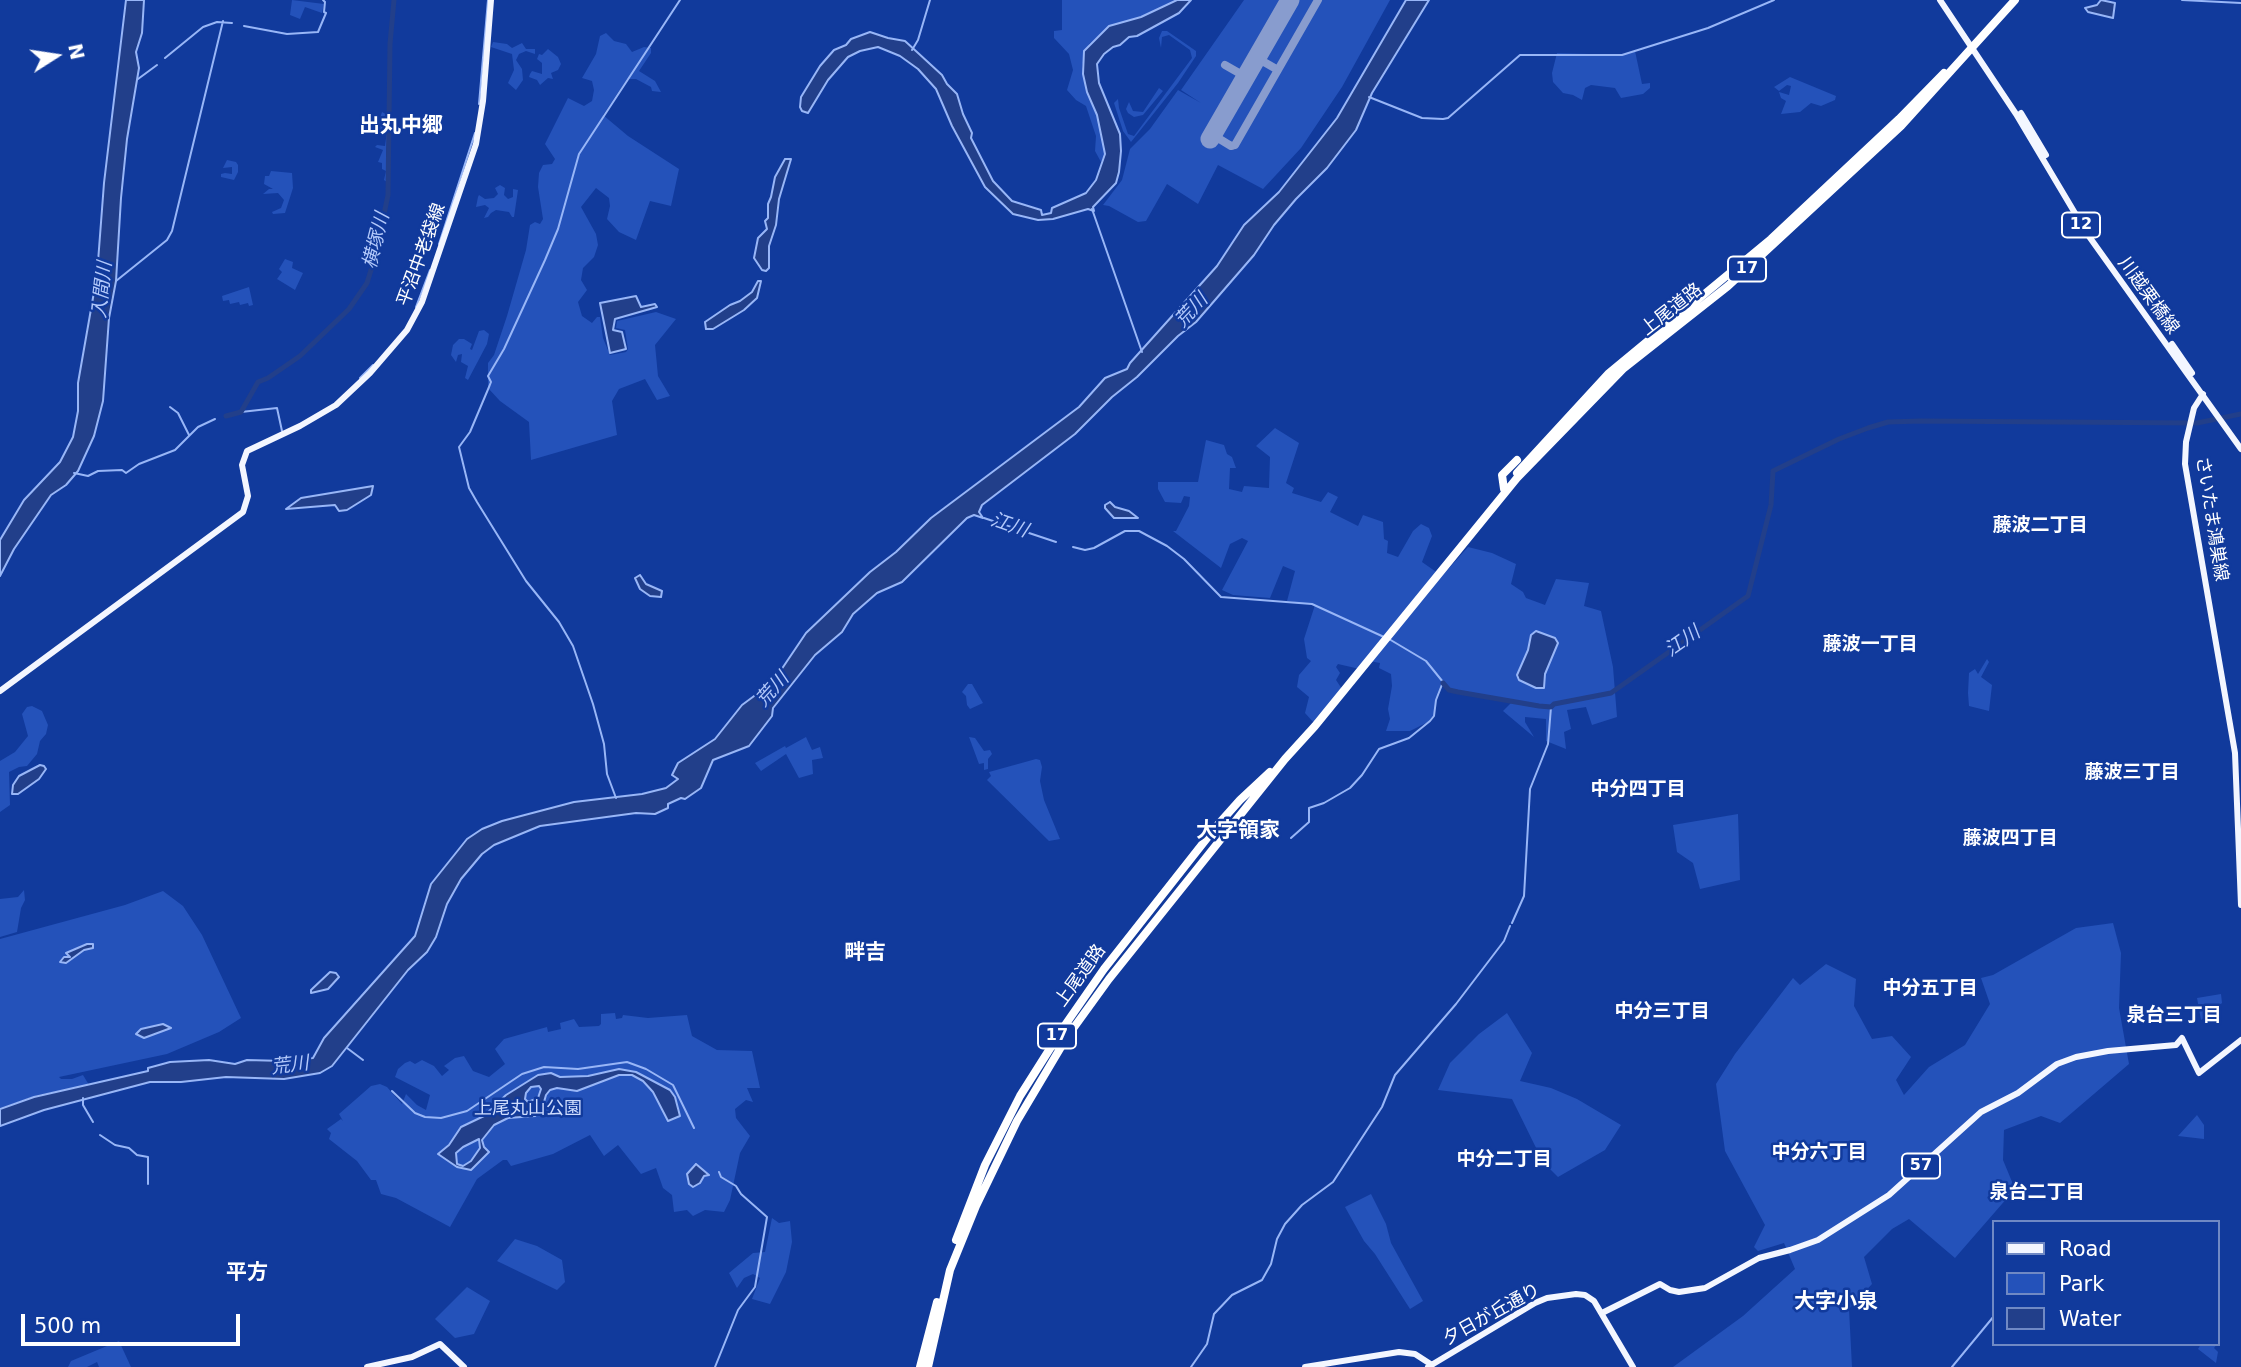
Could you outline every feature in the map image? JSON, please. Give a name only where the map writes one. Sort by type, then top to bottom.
[{"type":"highway","name":"上尾道路","points":[[928,1367],[948,1280],[961,1241],[1007,1141],[1032,1095],[1096,996],[1285,759],[1517,478],[1611,380],[1721,292],[1804,218],[1909,117],[2009,0]]},
{"type":"highway","name":"上尾道路","points":[[1474,532],[1504,489],[1541,444],[1609,373],[1791,220],[1908,110],[2015,0]]},
{"type":"highway","points":[[1504,489],[1502,475],[1517,460]]},
{"type":"highway","name":"上尾道路","points":[[920,1367],[939,1291],[962,1222],[985,1165],[1030,1079],[1089,988],[1163,894],[1240,800],[1285,759]]},
{"type":"main road","name":"平沼中老袋線","points":[[0,691],[243,512],[248,496],[242,465],[247,451],[307,423],[336,405],[370,373],[407,330],[422,302],[476,144],[482,110],[491,0]]},
{"type":"main road","name":"川越栗橋線","points":[[1940,0],[1984,58],[2026,121],[2094,239],[2241,449]]},
{"type":"main road","name":"川越栗橋線","points":[[2206,397],[2241,443]]},
{"type":"main road","name":"さいたま鴻巣線","points":[[2206,397],[2196,404],[2190,425],[2185,464],[2235,753],[2241,905]]},
{"type":"main road","name":"57","points":[[1602,1312],[1660,1284],[1679,1292],[1705,1288],[1759,1258],[1818,1240],[1889,1195],[1981,1112],[2018,1093],[2057,1064],[2076,1056],[2176,1045],[2182,1038],[2199,1073],[2241,1040]]},
{"type":"main road","name":"夕日が丘通り","points":[[1430,1366],[1547,1298],[1585,1295],[1594,1301],[1602,1312]]},
{"type":"main road","points":[[1602,1312],[1633,1367]]},
{"type":"main road","points":[[367,1367],[406,1359],[440,1344],[464,1367]]},
{"type":"main road","points":[[1305,1367],[1399,1352],[1415,1354],[1430,1366]]},
{"type":"green space","points":[[292,0],[324,4],[322,13],[305,7],[300,19],[290,15]]},
{"type":"green space","points":[[1062,0],[1177,0],[1105,30],[1089,44],[1082,66],[1087,92],[1104,142],[1105,154],[1101,162],[1095,151],[1096,136],[1086,106],[1067,90],[1073,70],[1069,54],[1054,38],[1054,31],[1062,30]]},
{"type":"green space","points":[[1244,0],[1283,0],[1206,138],[1235,150],[1320,0],[1390,0],[1342,87],[1301,148],[1263,189],[1218,165],[1198,204],[1167,184],[1146,221],[1138,222],[1103,205],[1122,180],[1130,149],[1150,129],[1178,90],[1201,103],[1181,90]]},
{"type":"green space","points":[[1296,0],[1314,0],[1277,66],[1263,58]]},
{"type":"green space","points":[[1162,31],[1167,31],[1196,51],[1196,56],[1131,142],[1123,131],[1114,103],[1118,99],[1128,134],[1134,136],[1192,58],[1190,50],[1169,35],[1162,37],[1161,48],[1159,38]]},
{"type":"green space","points":[[606,33],[614,41],[626,44],[632,52],[644,47],[651,48],[651,53],[639,71],[655,81],[661,92],[652,91],[651,87],[636,79],[627,79],[603,115],[628,136],[679,169],[671,206],[650,201],[636,240],[619,232],[607,219],[609,198],[596,188],[581,207],[596,234],[598,245],[594,257],[583,268],[581,280],[587,290],[578,302],[582,316],[592,323],[600,317],[603,338],[610,355],[626,352],[628,349],[625,330],[616,328],[617,321],[656,312],[676,319],[655,345],[658,376],[670,396],[657,400],[645,379],[619,389],[612,401],[617,435],[531,460],[529,422],[500,401],[488,388],[488,363],[494,355],[507,316],[526,250],[530,225],[535,222],[540,224],[543,219],[538,187],[539,173],[543,165],[552,164],[555,159],[545,144],[568,98],[584,106],[592,101],[592,81],[582,78],[596,54],[600,36]]},
{"type":"green space","points":[[493,42],[507,44],[512,48],[522,43],[526,49],[535,49],[535,54],[526,51],[519,54],[516,60],[522,69],[523,80],[516,90],[508,83],[514,70],[512,54],[491,47]]},
{"type":"green space","points":[[548,49],[558,57],[561,64],[558,70],[551,73],[553,79],[548,78],[540,85],[537,80],[529,77],[532,71],[542,74],[542,63],[537,59],[539,54],[542,55]]},
{"type":"green space","points":[[1635,51],[1642,84],[1650,83],[1650,88],[1643,94],[1621,98],[1615,88],[1591,85],[1585,88],[1582,100],[1563,93],[1553,82],[1552,73],[1557,53],[1622,55]]},
{"type":"green space","points":[[1260,63],[1275,71],[1233,144],[1219,136]]},
{"type":"green space","points":[[1790,77],[1836,96],[1835,100],[1821,106],[1811,103],[1800,112],[1781,114],[1786,101],[1781,98],[1779,92],[1789,95],[1791,86],[1787,85],[1779,91],[1774,87]]},
{"type":"green space","points":[[1159,88],[1163,91],[1143,115],[1134,117],[1128,113],[1126,109],[1129,102],[1133,111],[1143,112]]},
{"type":"green space","points":[[382,112],[389,116],[387,182],[384,180],[386,171],[382,169],[382,163],[378,162],[383,150],[375,147],[385,146],[387,131],[379,130],[376,122],[372,120],[380,118]]},
{"type":"green space","points":[[227,160],[238,165],[234,180],[221,177],[221,174],[232,174],[232,167],[223,168]]},
{"type":"green space","points":[[271,171],[292,173],[293,188],[285,213],[272,212],[281,208],[284,200],[278,193],[263,194],[273,189],[264,184],[265,176],[269,176]]},
{"type":"green space","points":[[500,185],[505,188],[504,195],[508,199],[513,197],[513,189],[518,190],[514,217],[509,212],[496,210],[484,218],[489,208],[485,205],[476,207],[478,197],[494,198],[498,194],[495,188]]},
{"type":"green space","points":[[285,259],[293,262],[292,268],[303,273],[295,290],[277,279]]},
{"type":"green space","points":[[249,287],[253,305],[223,301],[222,296]]},
{"type":"green space","points":[[484,330],[489,334],[487,344],[468,380],[465,378],[468,366],[461,362],[462,354],[458,355],[456,362],[451,355],[453,345],[459,339],[464,339],[472,344],[472,350],[479,331]]},
{"type":"green space","points":[[1275,428],[1299,443],[1286,483],[1294,488],[1292,493],[1321,502],[1328,492],[1338,497],[1330,512],[1358,526],[1363,515],[1383,522],[1384,539],[1388,541],[1387,553],[1398,557],[1413,531],[1421,524],[1429,528],[1432,536],[1422,562],[1442,576],[1468,547],[1492,553],[1516,564],[1511,584],[1523,592],[1526,598],[1545,605],[1556,579],[1589,583],[1584,606],[1601,611],[1613,667],[1617,717],[1592,725],[1586,707],[1567,710],[1571,729],[1564,732],[1566,749],[1546,741],[1546,719],[1525,717],[1534,737],[1503,711],[1511,703],[1509,700],[1458,692],[1447,688],[1443,683],[1436,700],[1434,716],[1430,721],[1410,731],[1386,731],[1390,719],[1388,709],[1391,674],[1379,668],[1380,663],[1369,661],[1364,670],[1338,664],[1336,667],[1340,673],[1336,680],[1342,689],[1314,723],[1305,713],[1309,697],[1297,687],[1299,675],[1311,661],[1307,658],[1304,639],[1315,605],[1287,601],[1295,571],[1283,566],[1270,598],[1233,595],[1222,590],[1248,541],[1242,538],[1230,544],[1221,568],[1173,531],[1176,531],[1189,506],[1190,497],[1184,496],[1181,503],[1165,502],[1158,489],[1158,482],[1198,482],[1206,440],[1224,445],[1227,454],[1232,457],[1236,468],[1230,468],[1229,489],[1242,492],[1244,486],[1269,488],[1270,457],[1256,446]]},
{"type":"green space","points":[[1987,659],[1989,662],[1981,677],[1992,685],[1989,711],[1969,706],[1968,693],[1969,673],[1975,669],[1978,674]]},
{"type":"green space","points":[[968,684],[972,684],[983,703],[970,709],[962,692]]},
{"type":"green space","points":[[32,706],[42,711],[48,725],[46,734],[40,741],[37,754],[27,766],[9,772],[10,805],[0,812],[0,761],[15,752],[28,736],[22,714],[27,707]]},
{"type":"green space","points":[[806,737],[812,750],[820,747],[823,758],[812,760],[813,774],[799,778],[786,754],[761,771],[755,763],[785,746],[786,748]]},
{"type":"green space","points":[[969,737],[975,738],[984,751],[990,750],[992,754],[988,759],[988,769],[984,770],[984,763],[979,764]]},
{"type":"green space","points":[[1040,760],[1042,767],[1040,781],[1044,800],[1060,839],[1049,841],[987,780],[991,776],[989,772]]},
{"type":"green space","points":[[1738,814],[1740,880],[1700,889],[1693,863],[1677,852],[1673,825]]},
{"type":"green space","points":[[24,890],[25,900],[17,932],[0,937],[0,899],[18,897]]},
{"type":"green space","points":[[163,891],[183,906],[202,935],[241,1018],[219,1032],[167,1054],[59,1077],[72,1079],[83,1075],[89,1085],[38,1095],[0,1108],[0,939],[125,905]]},
{"type":"green space","points":[[2113,923],[2121,953],[2119,1008],[2129,1064],[2060,1123],[2041,1116],[2004,1130],[2003,1160],[2015,1189],[1955,1258],[1909,1219],[1892,1229],[1864,1257],[1872,1284],[1849,1309],[1852,1367],[1673,1367],[1743,1316],[1795,1269],[1784,1243],[1758,1251],[1754,1247],[1765,1225],[1725,1151],[1716,1084],[1735,1054],[1793,978],[1800,985],[1826,964],[1856,979],[1854,1006],[1872,1039],[1892,1036],[1911,1057],[1896,1080],[1904,1095],[1929,1067],[1965,1045],[1990,1004],[1981,978],[1993,975],[2076,928]]},
{"type":"green space","points":[[2221,994],[2222,1003],[2201,1020],[2197,998]]},
{"type":"green space","name":"上尾丸山公園","points":[[615,1013],[616,1019],[622,1018],[623,1015],[648,1018],[687,1015],[692,1036],[717,1050],[752,1051],[760,1088],[747,1088],[753,1102],[746,1100],[735,1109],[736,1118],[750,1136],[740,1153],[730,1200],[724,1212],[705,1210],[693,1216],[687,1210],[674,1212],[672,1195],[663,1188],[656,1168],[641,1174],[618,1145],[604,1156],[590,1135],[553,1154],[511,1166],[507,1160],[503,1160],[477,1179],[450,1227],[396,1198],[381,1194],[376,1180],[371,1180],[357,1161],[329,1139],[331,1133],[327,1129],[341,1119],[343,1121],[339,1114],[371,1086],[380,1084],[387,1087],[402,1104],[406,1094],[426,1110],[430,1095],[395,1077],[398,1069],[405,1063],[410,1061],[415,1064],[422,1060],[434,1066],[442,1076],[449,1070],[444,1066],[455,1058],[464,1056],[473,1071],[489,1077],[505,1064],[495,1049],[504,1039],[547,1027],[548,1032],[561,1029],[560,1023],[574,1019],[579,1027],[599,1026],[601,1014]]},
{"type":"green space","points":[[1507,1013],[1532,1053],[1520,1081],[1551,1088],[1577,1099],[1621,1125],[1605,1150],[1558,1177],[1543,1162],[1512,1099],[1438,1090],[1450,1063],[1479,1034]]},
{"type":"green space","points":[[2197,1115],[2204,1125],[2204,1139],[2178,1136]]},
{"type":"green space","points":[[1371,1194],[1386,1224],[1391,1243],[1423,1301],[1410,1309],[1364,1241],[1345,1207]]},
{"type":"green space","points":[[772,1218],[779,1223],[790,1221],[792,1242],[786,1272],[770,1304],[752,1299],[760,1278],[753,1274],[744,1278],[737,1288],[729,1273],[753,1253],[765,1252]]},
{"type":"green space","points":[[515,1239],[537,1246],[562,1260],[565,1282],[557,1290],[497,1261]]},
{"type":"green space","points":[[467,1287],[490,1301],[474,1334],[455,1338],[435,1319]]},
{"type":"green space","points":[[119,1341],[131,1367],[99,1367],[97,1362],[87,1367],[68,1367],[71,1361]]},
{"type":"green space","points":[[2200,1346],[2216,1346],[2214,1348],[2218,1352],[2216,1363],[2198,1349]]},
{"type":"water","name":"入間川","points":[[126,0],[144,0],[142,33],[136,52],[139,68],[127,139],[103,401],[94,436],[78,471],[66,485],[51,495],[14,549],[0,576],[0,540],[24,500],[60,462],[73,437],[78,411],[78,383],[97,275],[104,183]]},
{"type":"water","points":[[1177,0],[1191,0],[1179,13],[1113,47],[1097,64],[1099,83],[1120,134],[1121,151],[1116,183],[1093,207],[1094,211],[1088,209],[1053,219],[1038,220],[1013,214],[985,187],[952,126],[936,89],[918,69],[900,56],[878,47],[848,57],[828,80],[808,113],[800,107],[801,97],[820,66],[834,50],[846,45],[851,39],[870,32],[905,41],[942,75],[957,94],[972,133],[971,138],[993,181],[1012,201],[1041,210],[1042,215],[1051,213],[1052,208],[1086,193],[1096,180],[1105,154],[1097,115],[1083,74],[1084,51],[1109,26],[1141,17]]},
{"type":"water","name":"荒川","points":[[1406,0],[1429,0],[1372,93],[1356,130],[1327,168],[1274,225],[1254,255],[1196,322],[1075,434],[982,505],[979,512],[983,518],[974,515],[967,518],[902,582],[877,593],[853,614],[842,632],[815,655],[773,708],[772,716],[749,746],[713,760],[701,788],[685,799],[668,804],[668,808],[655,814],[636,813],[540,826],[494,845],[482,854],[461,879],[447,904],[436,937],[427,952],[408,970],[332,1066],[320,1073],[284,1079],[226,1077],[150,1082],[44,1110],[0,1126],[0,1109],[34,1097],[148,1071],[148,1068],[170,1062],[209,1060],[235,1064],[247,1060],[284,1061],[313,1058],[324,1038],[415,936],[431,884],[467,839],[502,821],[574,802],[642,794],[666,788],[678,779],[672,775],[678,763],[715,739],[742,705],[773,682],[806,633],[870,572],[896,552],[931,518],[1079,407],[1105,378],[1127,369],[1217,266],[1244,225],[1279,192],[1337,118]]},
{"type":"water","points":[[2101,0],[2115,3],[2113,18],[2088,12],[2085,8],[2097,5]]},
{"type":"water","points":[[785,159],[791,159],[779,199],[776,225],[769,246],[769,268],[766,271],[762,270],[754,258],[758,238],[767,229],[765,221],[768,218],[768,204],[775,177]]},
{"type":"water","points":[[758,281],[761,281],[757,298],[744,310],[713,329],[706,329],[705,322],[752,292]]},
{"type":"water","points":[[636,296],[641,307],[655,304],[657,307],[615,319],[613,330],[622,332],[626,349],[610,353],[600,303]]},
{"type":"water","points":[[373,486],[371,495],[347,510],[339,511],[335,505],[286,509],[301,498]]},
{"type":"water","points":[[1110,502],[1138,518],[1114,518],[1105,508]]},
{"type":"water","points":[[640,575],[646,584],[662,591],[661,597],[650,596],[640,589],[635,578]]},
{"type":"water","points":[[1536,631],[1555,638],[1558,643],[1545,674],[1544,688],[1536,688],[1519,680],[1517,675],[1528,650],[1531,635]]},
{"type":"water","points":[[40,765],[46,769],[39,779],[18,794],[12,794],[13,785],[19,776]]},
{"type":"water","points":[[93,944],[93,948],[84,950],[66,963],[60,962],[64,957],[70,957],[66,953]]},
{"type":"water","points":[[330,972],[339,977],[328,989],[311,993],[311,990]]},
{"type":"water","points":[[163,1024],[171,1028],[144,1038],[136,1034],[141,1029]]},
{"type":"water","points":[[619,1069],[636,1072],[670,1090],[675,1097],[680,1116],[668,1121],[653,1092],[643,1081],[632,1075],[619,1075],[577,1091],[557,1088],[550,1090],[542,1109],[535,1116],[508,1118],[494,1125],[482,1140],[489,1152],[471,1170],[457,1167],[438,1154],[449,1145],[461,1127],[484,1116],[506,1095],[538,1075],[551,1073],[560,1077],[588,1076]],"holes":[[[539,1086],[541,1089],[538,1098],[528,1102],[525,1099],[526,1093],[531,1087]],[[479,1139],[480,1148],[471,1161],[463,1166],[457,1164],[456,1153]]]},
{"type":"water","points":[[696,1164],[709,1175],[704,1176],[700,1183],[693,1187],[689,1184],[687,1174]]},
{"type":"waterway","points":[[244,26],[287,34],[318,32],[326,13],[323,0]]},
{"type":"waterway","name":"横塚川","points":[[226,416],[241,412],[258,382],[300,356],[349,309],[367,283],[388,195],[390,44],[394,0]]},
{"type":"waterway","points":[[479,104],[488,0]]},
{"type":"waterway","points":[[616,798],[607,774],[604,744],[593,704],[573,646],[559,622],[526,581],[477,502],[469,488],[459,447],[470,432],[491,382],[488,376],[504,349],[558,229],[579,154],[680,0]]},
{"type":"waterway","points":[[912,50],[918,40],[930,0]]},
{"type":"waterway","points":[[1369,97],[1422,118],[1448,118],[1520,55],[1622,55],[1708,28],[1774,0]]},
{"type":"waterway","points":[[2182,0],[2241,3]]},
{"type":"waterway","name":"入間川","points":[[116,281],[167,240],[172,231],[223,21]]},
{"type":"waterway","points":[[165,58],[203,27],[217,22],[232,23]]},
{"type":"waterway","points":[[138,79],[157,65]]},
{"type":"waterway","points":[[439,244],[475,133]]},
{"type":"waterway","points":[[1092,209],[1142,352]]},
{"type":"waterway","points":[[416,307],[430,270]]},
{"type":"waterway","points":[[360,378],[373,365]]},
{"type":"waterway","points":[[170,407],[178,413],[189,435]]},
{"type":"waterway","points":[[241,412],[277,408],[282,431]]},
{"type":"waterway","name":"江川","points":[[1443,683],[1449,690],[1551,707],[1554,704],[1611,693],[1748,596],[1771,505],[1773,471],[1868,428],[1888,422],[1921,421],[2197,423],[2241,414]]},
{"type":"waterway","name":"横塚川","points":[[74,473],[88,476],[98,471],[122,470],[126,473],[139,464],[175,450],[198,427],[215,419]]},
{"type":"waterway","name":"江川","points":[[984,518],[1056,542]]},
{"type":"waterway","name":"江川","points":[[1073,547],[1085,550],[1094,548],[1125,531],[1139,531],[1184,559],[1221,597],[1312,604],[1384,637]]},
{"type":"waterway","points":[[1291,838],[1309,822],[1309,808],[1350,788],[1379,749],[1409,738],[1434,716],[1436,700],[1443,682],[1426,661],[1389,639]]},
{"type":"waterway","points":[[1512,923],[1524,896],[1530,789],[1548,744],[1551,707]]},
{"type":"waterway","points":[[1191,1367],[1207,1344],[1214,1314],[1232,1295],[1262,1280],[1271,1264],[1277,1239],[1285,1224],[1302,1205],[1333,1182],[1382,1107],[1395,1075],[1456,1004],[1504,941],[1510,926]]},
{"type":"waterway","points":[[347,1048],[363,1060]]},
{"type":"waterway","points":[[392,1091],[415,1113],[441,1118],[467,1111],[522,1074],[544,1067],[578,1069],[627,1062],[646,1069],[673,1085],[694,1128]]},
{"type":"waterway","points":[[83,1098],[83,1105],[93,1122]]},
{"type":"waterway","points":[[100,1135],[115,1145],[148,1157],[148,1184]]},
{"type":"waterway","points":[[715,1367],[738,1310],[755,1287],[767,1217],[741,1194],[736,1186],[721,1177],[719,1172]]},
{"type":"waterway","points":[[1952,1367],[1993,1317]]},
{"type":"taxiway","points":[[1213,135],[1231,146],[1235,145],[1318,0]]},
{"type":"taxiway","points":[[1257,58],[1278,70]]},
{"type":"taxiway","points":[[1225,65],[1246,77]]},
{"type":"runway","points":[[1210,139],[1290,0]]},
{"type":"district","name":"出丸中郷","points":[[401,127]]},
{"type":"district","name":"藤波二丁目","points":[[2040,526]]},
{"type":"district","name":"藤波一丁目","points":[[1870,645]]},
{"type":"district","name":"藤波三丁目","points":[[2132,773]]},
{"type":"district","name":"中分四丁目","points":[[1638,790]]},
{"type":"district","name":"大字領家","points":[[1238,832]]},
{"type":"district","name":"藤波四丁目","points":[[2010,839]]},
{"type":"district","name":"畔吉","points":[[865,954]]},
{"type":"district","name":"中分五丁目","points":[[1930,989]]},
{"type":"district","name":"中分三丁目","points":[[1662,1012]]},
{"type":"district","name":"泉台三丁目","points":[[2174,1016]]},
{"type":"district","name":"中分六丁目","points":[[1819,1153]]},
{"type":"district","name":"中分二丁目","points":[[1504,1160]]},
{"type":"district","name":"泉台二丁目","points":[[2037,1193]]},
{"type":"district","name":"平方","points":[[247,1274]]},
{"type":"district","name":"大字小泉","points":[[1836,1303]]}]
